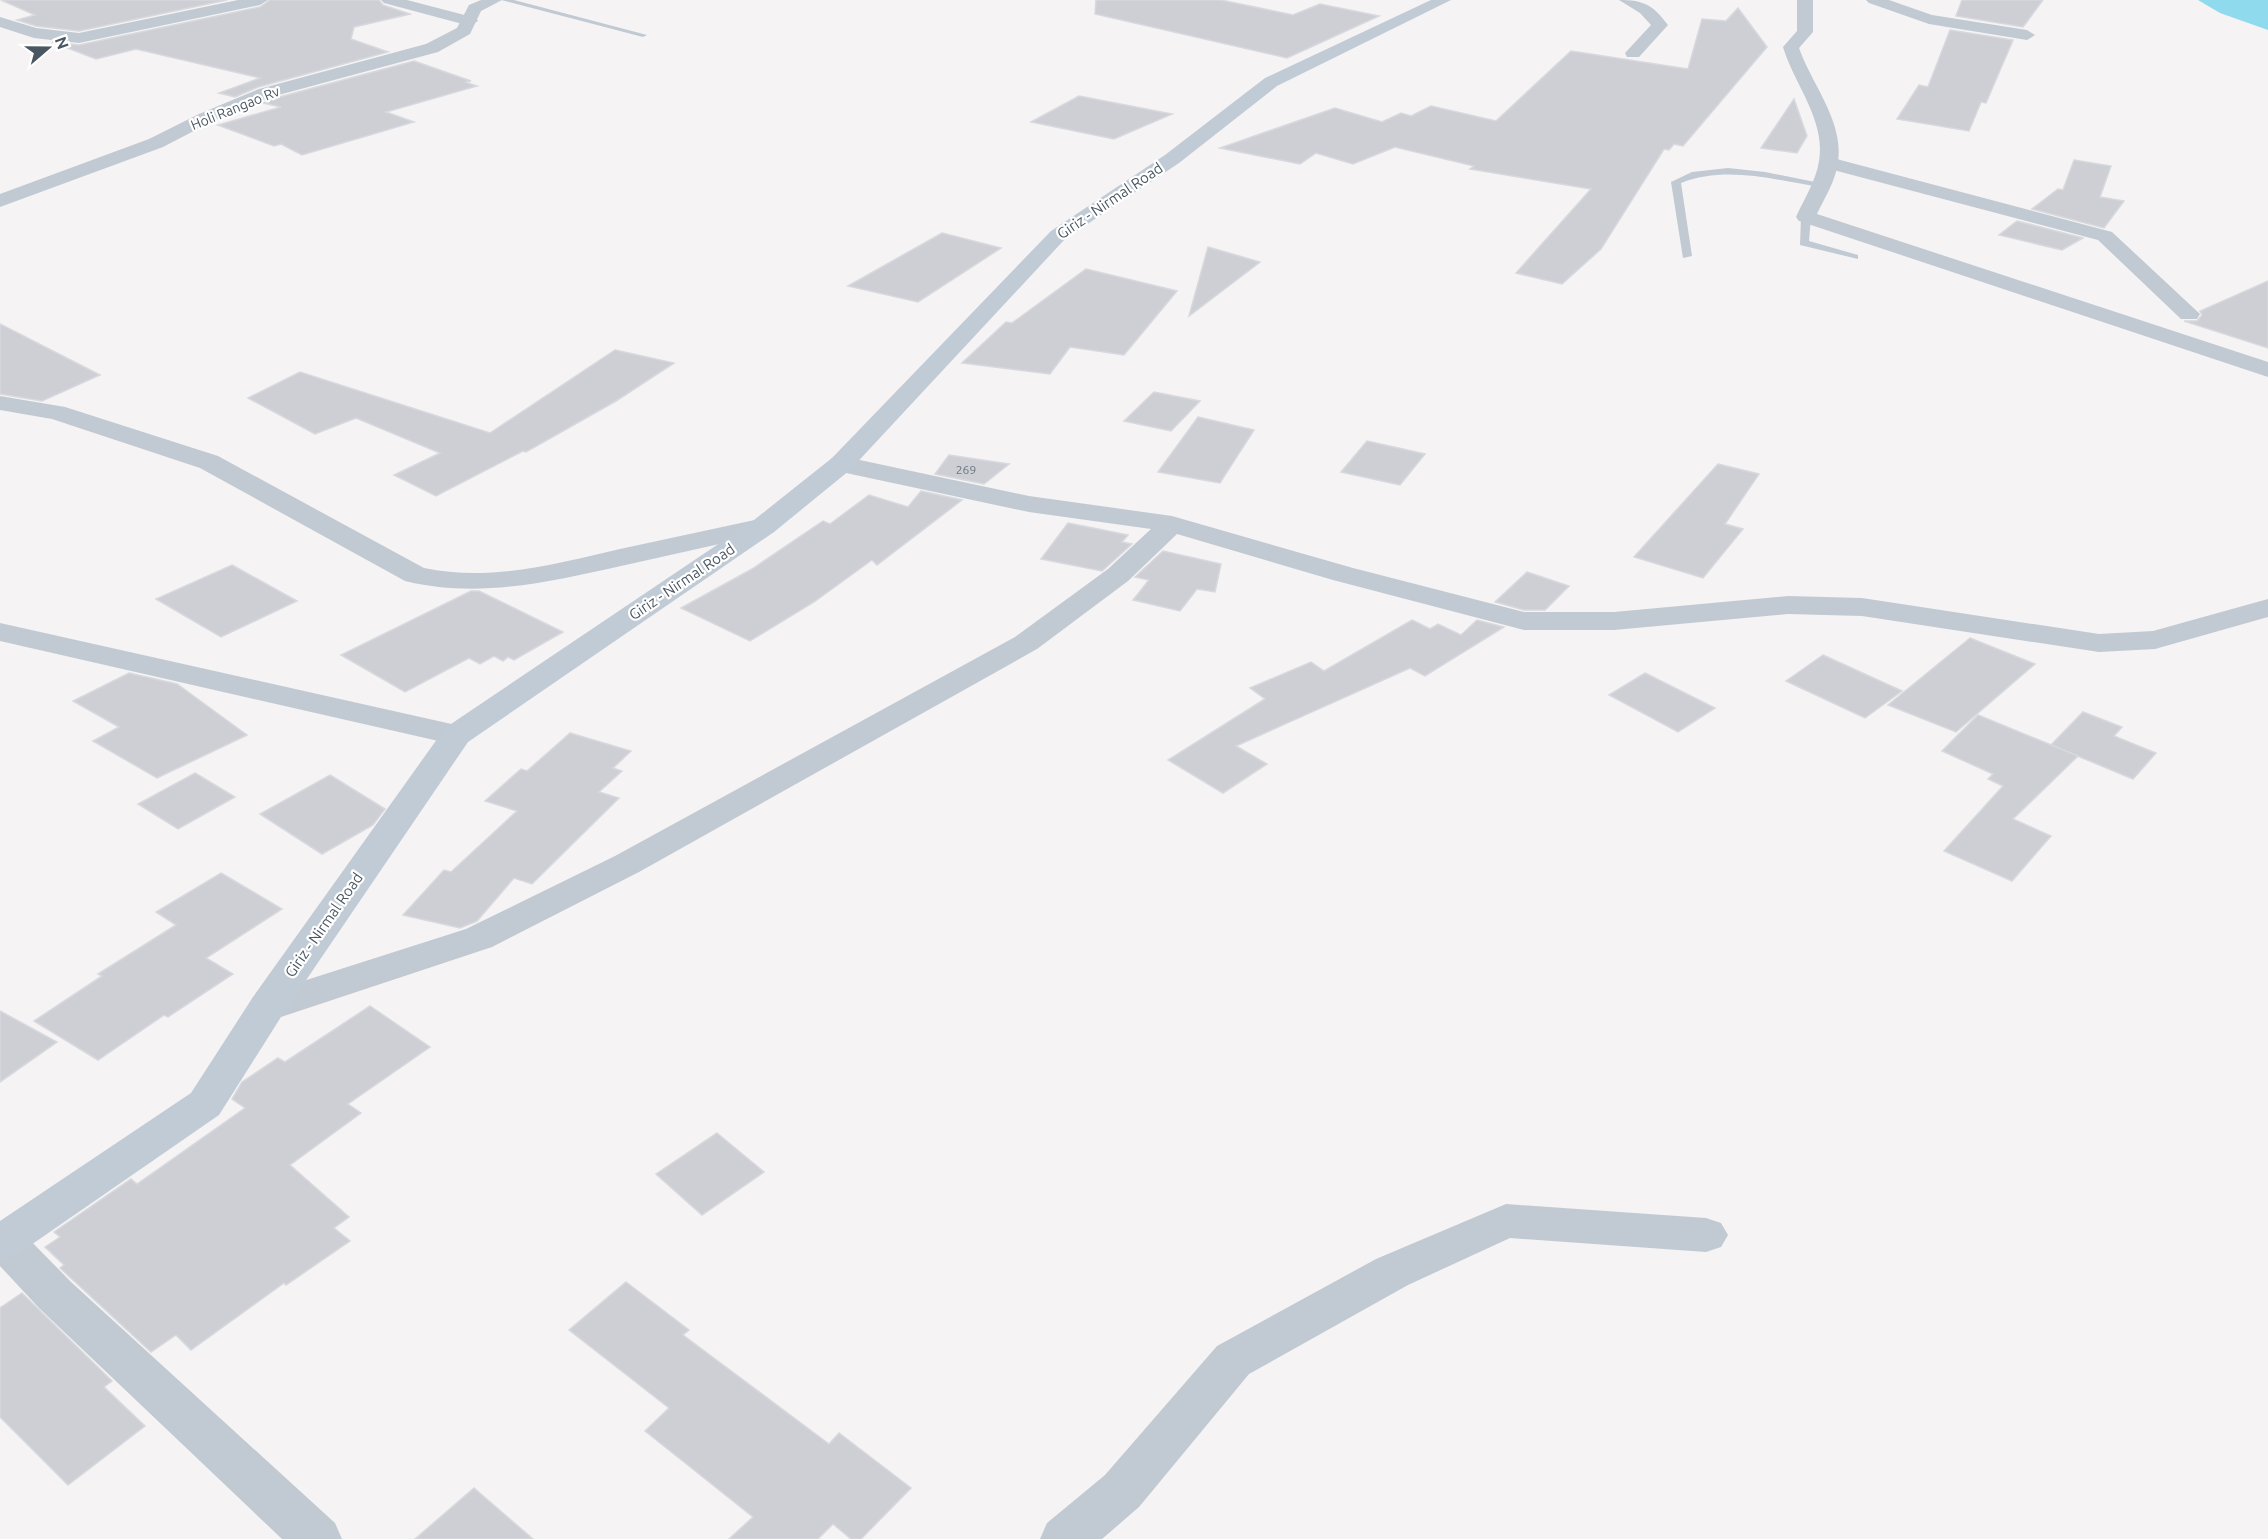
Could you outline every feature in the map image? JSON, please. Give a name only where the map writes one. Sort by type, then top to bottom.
[{"type":"main road","name":"Giriz - Nirmal Road","points":[[2,1242],[205,1104],[267,1007],[456,735],[764,526],[841,464],[1058,235],[1172,159],[1271,82],[1443,0]]},
{"type":"street","points":[[0,22],[34,33],[79,38],[260,0]]},
{"type":"street","points":[[389,0],[470,21]]},
{"type":"street","name":"Holi Rangao Rv","points":[[0,201],[156,143],[205,118],[265,93],[432,48],[464,31],[475,8],[494,0]]},
{"type":"street","points":[[1627,0],[1646,10],[1660,25],[1633,53]]},
{"type":"street","points":[[1805,0],[1805,32],[1791,47],[1799,76],[1815,101],[1830,139],[1829,163],[1806,217],[2268,370]]},
{"type":"street","points":[[1874,0],[1929,19],[2026,35]]},
{"type":"street","points":[[1829,163],[2105,236],[2189,314]]},
{"type":"street","points":[[0,403],[56,412],[209,462],[415,575],[435,581],[492,581],[545,574],[764,526]]},
{"type":"street","points":[[841,464],[1029,504],[1172,525],[1343,574],[1524,621],[1614,621],[1788,605],[1862,606],[2099,643],[2155,640],[2268,608]]},
{"type":"street","points":[[267,1007],[479,938],[627,864],[1026,643],[1118,575],[1172,525]]},
{"type":"street","points":[[0,632],[456,735]]},
{"type":"street","points":[[1065,1539],[1122,1491],[1233,1360],[1392,1272],[1506,1221],[1706,1235]]},
{"type":"street","points":[[2,1242],[55,1295],[317,1539]]},
{"type":"lane","points":[[506,0],[643,35]]},
{"type":"lane","points":[[1687,256],[1676,182],[1689,175],[1725,171],[1820,184]]},
{"type":"lane","points":[[1806,217],[1804,243],[1854,257]]},
{"type":"water","points":[[2198,0],[2268,0],[2268,30],[2220,13]]},
{"type":"building","points":[[1,0],[227,0],[79,31],[36,26],[17,20],[35,15]]},
{"type":"building","points":[[270,0],[379,0],[383,5],[410,14],[354,27],[351,39],[388,52],[258,87],[235,97],[219,93],[260,78],[136,49],[96,59],[52,42],[79,45],[260,7]]},
{"type":"building","points":[[1096,0],[1221,0],[1293,15],[1320,4],[1379,16],[1287,58],[1095,14]]},
{"type":"building","points":[[1962,0],[2043,0],[2023,27],[1956,16]]},
{"type":"building","points":[[1738,8],[1767,47],[1683,146],[1674,144],[1669,150],[1664,149],[1601,249],[1562,284],[1516,273],[1591,189],[1470,169],[1474,166],[1395,147],[1353,164],[1316,153],[1300,164],[1220,148],[1335,108],[1382,122],[1401,113],[1411,116],[1431,106],[1496,121],[1571,51],[1688,69],[1702,19],[1726,21]]},
{"type":"building","points":[[1950,30],[2013,40],[1986,103],[1981,102],[1969,131],[1897,119],[1919,85],[1928,87]]},
{"type":"building","points":[[414,61],[471,81],[465,82],[477,86],[386,112],[414,122],[302,155],[281,144],[274,146],[218,125],[281,107],[263,103],[272,99]]},
{"type":"building","points":[[1079,96],[1172,114],[1114,139],[1031,122]]},
{"type":"building","points":[[1794,99],[1807,136],[1797,153],[1761,148]]},
{"type":"building","points":[[2074,160],[2111,166],[2100,197],[2124,201],[2104,228],[2032,209],[2058,189],[2063,190]]},
{"type":"building","points":[[2017,221],[2083,238],[2062,250],[1999,235]]},
{"type":"building","points":[[942,233],[1001,248],[918,302],[848,286]]},
{"type":"building","points":[[1208,247],[1260,262],[1189,316]]},
{"type":"building","points":[[1086,269],[1177,291],[1124,355],[1070,347],[1050,374],[962,363],[1006,322],[1012,323]]},
{"type":"building","points":[[2268,281],[2268,348],[2184,321],[2197,321],[2202,315],[2200,311]]},
{"type":"building","points":[[0,324],[100,375],[42,401],[0,394]]},
{"type":"building","points":[[615,350],[674,363],[616,401],[526,452],[523,451],[436,496],[394,475],[440,453],[356,418],[315,434],[248,398],[300,372],[490,433]]},
{"type":"building","points":[[1154,392],[1200,401],[1171,431],[1124,421]]},
{"type":"building","points":[[1198,417],[1254,430],[1220,483],[1158,472]]},
{"type":"building","points":[[1367,441],[1425,454],[1400,485],[1341,472]]},
{"type":"building","points":[[949,455],[1009,464],[984,484],[935,474]]},
{"type":"building","points":[[1718,464],[1759,474],[1725,524],[1743,529],[1703,578],[1634,557]]},
{"type":"building","points":[[921,491],[962,500],[877,565],[872,560],[814,602],[750,641],[681,608],[752,569],[823,521],[830,524],[869,495],[908,507]]},
{"type":"building","points":[[1068,523],[1128,535],[1122,542],[1132,544],[1102,571],[1041,559]]},
{"type":"building","points":[[1163,551],[1221,564],[1215,592],[1197,589],[1180,611],[1133,600],[1149,580],[1135,577]]},
{"type":"building","points":[[232,565],[297,601],[221,637],[156,599]]},
{"type":"building","points":[[1527,572],[1569,586],[1545,610],[1524,610],[1495,602]]},
{"type":"building","points":[[471,591],[479,591],[563,632],[514,660],[508,657],[503,661],[494,656],[480,664],[469,658],[405,692],[341,655]]},
{"type":"building","points":[[1412,620],[1430,629],[1438,624],[1461,635],[1477,620],[1504,627],[1425,676],[1410,668],[1236,746],[1267,764],[1223,793],[1168,760],[1265,699],[1250,688],[1311,662],[1324,671]]},
{"type":"building","points":[[1970,638],[2035,664],[1956,732],[1888,705]]},
{"type":"building","points":[[1823,655],[1902,691],[1865,718],[1786,681]]},
{"type":"building","points":[[129,673],[177,684],[247,735],[157,778],[93,741],[119,727],[73,701]]},
{"type":"building","points":[[1645,673],[1715,708],[1678,732],[1609,695]]},
{"type":"building","points":[[2083,712],[2122,727],[2114,736],[2156,753],[2133,779],[2051,745]]},
{"type":"building","points":[[1978,715],[2078,756],[2013,819],[2051,836],[2012,881],[1944,851],[2003,786],[1988,779],[1993,774],[1942,751]]},
{"type":"building","points":[[570,733],[631,751],[613,768],[622,771],[599,792],[619,798],[532,884],[514,878],[477,921],[460,928],[403,915],[444,870],[451,872],[517,811],[485,801],[521,769],[527,771]]},
{"type":"building","points":[[195,773],[235,797],[178,829],[138,804]]},
{"type":"building","points":[[330,775],[385,809],[373,825],[322,854],[260,814]]},
{"type":"building","points":[[221,873],[282,909],[206,958],[233,974],[168,1017],[164,1015],[98,1060],[34,1021],[102,976],[98,974],[176,925],[156,912]]},
{"type":"building","points":[[370,1006],[430,1047],[348,1104],[361,1113],[290,1165],[349,1217],[334,1228],[350,1241],[286,1285],[284,1283],[191,1350],[176,1335],[151,1352],[60,1268],[64,1265],[45,1247],[60,1237],[54,1232],[131,1179],[137,1184],[245,1108],[232,1099],[242,1082],[278,1058],[285,1062]]},
{"type":"building","points":[[0,1011],[57,1042],[0,1082]]},
{"type":"building","points":[[717,1133],[764,1172],[702,1215],[656,1174]]},
{"type":"building","points":[[626,1282],[689,1330],[683,1335],[829,1444],[839,1433],[911,1488],[861,1539],[851,1539],[833,1524],[818,1539],[729,1539],[753,1517],[645,1431],[669,1408],[569,1330]]},
{"type":"building","points":[[22,1293],[112,1381],[104,1387],[145,1426],[68,1485],[0,1417],[0,1308]]},
{"type":"building","points":[[474,1488],[533,1539],[415,1539]]}]
